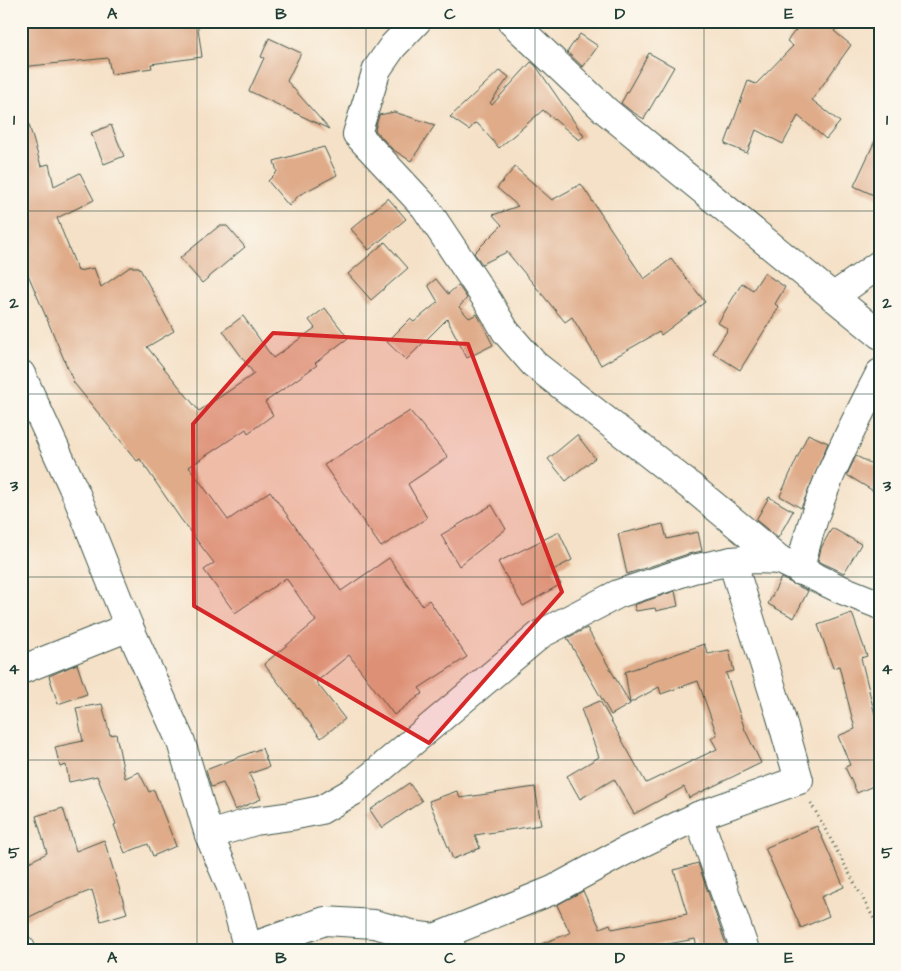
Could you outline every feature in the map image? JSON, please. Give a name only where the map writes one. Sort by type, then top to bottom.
[{"type":"street","points":[[417,21],[393,46],[378,69],[357,134],[425,207],[489,303],[506,332],[534,364],[790,565],[840,589],[880,604]]},
{"type":"street","points":[[511,21],[605,110],[880,335]]},
{"type":"street","points":[[833,298],[880,264]]},
{"type":"street","points":[[790,565],[805,544],[828,482],[880,373]]},
{"type":"street","points":[[21,374],[76,494],[129,627],[180,742],[209,835],[232,889],[248,949],[326,921],[374,924],[445,944],[553,890],[621,853],[698,816],[799,780],[732,561]]},
{"type":"street","points":[[209,835],[255,821],[321,810],[352,792],[542,634],[618,594],[693,569],[732,561],[754,559],[790,565]]},
{"type":"street","points":[[21,670],[129,627]]},
{"type":"street","points":[[698,816],[746,950]]},
{"type":"path","points":[[799,780],[880,930]]},
{"type":"highlighted area","points":[[273,333],[468,344],[562,592],[429,743],[194,606],[193,424]]},
{"type":"building","points":[[21,21],[197,21],[202,57],[151,64],[152,68],[111,74],[108,58],[21,67]]},
{"type":"building","points":[[803,21],[842,21],[834,31],[851,45],[812,100],[840,122],[826,139],[798,116],[783,144],[756,130],[747,153],[725,144],[748,81],[756,84],[793,46],[787,41]]},
{"type":"building","points":[[580,34],[598,46],[583,67],[567,52]]},
{"type":"building","points":[[269,38],[301,53],[287,81],[329,129],[249,91],[264,58],[261,57]]},
{"type":"building","points":[[649,53],[674,67],[644,119],[621,103]]},
{"type":"building","points":[[531,62],[536,66],[584,136],[579,140],[543,110],[499,148],[479,125],[475,123],[469,130],[450,117],[500,70],[509,77],[490,103],[492,105]]},
{"type":"building","points":[[394,112],[435,125],[411,161],[392,149],[375,130],[379,115]]},
{"type":"building","points":[[27,118],[41,166],[49,164],[54,186],[80,173],[94,200],[57,218],[78,271],[94,268],[101,287],[130,267],[139,267],[174,331],[147,347],[199,411],[254,374],[223,331],[243,316],[273,358],[315,328],[309,320],[325,308],[348,338],[315,363],[317,365],[265,402],[273,415],[248,433],[246,429],[189,467],[228,520],[270,491],[341,591],[389,558],[422,605],[429,600],[467,657],[419,688],[423,693],[394,715],[349,655],[316,682],[345,719],[321,738],[264,664],[316,621],[286,578],[235,613],[204,570],[214,563],[180,518],[140,459],[137,461],[74,383],[21,258],[21,119]]},
{"type":"building","points":[[111,125],[124,156],[104,164],[91,133]]},
{"type":"building","points":[[880,130],[880,198],[854,186]]},
{"type":"building","points":[[324,147],[337,175],[299,195],[289,206],[268,181],[277,172],[274,161]]},
{"type":"building","points":[[515,167],[552,200],[581,184],[644,279],[671,259],[705,302],[661,335],[659,332],[601,365],[572,317],[565,322],[507,252],[482,264],[474,253],[502,225],[493,215],[518,206],[497,188]]},
{"type":"building","points":[[388,198],[406,219],[369,250],[351,229]]},
{"type":"building","points":[[219,226],[227,226],[245,247],[202,283],[180,258]]},
{"type":"building","points":[[385,242],[408,268],[371,300],[348,274]]},
{"type":"building","points":[[764,273],[785,287],[775,304],[779,307],[740,370],[713,353],[728,329],[718,323],[742,283],[753,290]]},
{"type":"building","points":[[436,279],[448,294],[458,285],[467,298],[459,307],[469,318],[477,314],[493,345],[467,358],[447,319],[406,360],[387,342],[410,319],[414,322],[438,302],[428,285]]},
{"type":"building","points":[[410,411],[448,457],[408,484],[427,518],[381,547],[324,465]]},
{"type":"building","points":[[808,434],[828,443],[801,508],[780,496]]},
{"type":"building","points":[[577,435],[595,458],[566,481],[548,459]]},
{"type":"building","points":[[856,456],[880,468],[880,495],[847,475]]},
{"type":"building","points":[[769,497],[793,511],[778,538],[756,520]]},
{"type":"building","points":[[492,505],[506,529],[459,566],[441,535]]},
{"type":"building","points":[[663,524],[667,539],[698,532],[702,551],[627,574],[618,534]]},
{"type":"building","points":[[832,528],[861,544],[844,573],[818,561],[821,548]]},
{"type":"building","points":[[559,532],[572,560],[553,570],[561,584],[523,606],[498,562]]},
{"type":"building","points":[[781,578],[808,591],[794,618],[768,604]]},
{"type":"building","points":[[675,591],[678,606],[656,611],[655,608],[636,611],[634,605]]},
{"type":"building","points":[[852,613],[867,656],[861,658],[876,719],[880,717],[880,783],[857,793],[845,767],[850,765],[838,736],[855,729],[839,666],[833,668],[818,625]]},
{"type":"building","points":[[587,628],[630,704],[611,715],[567,638]]},
{"type":"building","points":[[704,644],[708,654],[729,650],[734,671],[726,673],[745,730],[761,763],[689,798],[684,787],[634,814],[614,779],[580,799],[567,776],[599,757],[581,709],[600,701],[646,783],[717,749],[711,738],[717,735],[698,681],[661,694],[659,687],[630,703],[625,672]]},
{"type":"building","points":[[77,664],[87,694],[58,704],[49,676]]},
{"type":"building","points":[[102,704],[110,735],[116,734],[125,778],[139,772],[149,792],[154,790],[176,846],[153,856],[148,844],[125,853],[97,776],[69,782],[66,765],[60,767],[55,747],[83,741],[76,708]]},
{"type":"building","points":[[262,748],[269,767],[249,774],[261,799],[235,810],[223,783],[211,787],[206,770]]},
{"type":"building","points":[[409,783],[422,801],[382,828],[370,810]]},
{"type":"building","points":[[535,787],[541,825],[475,835],[480,848],[453,859],[429,801],[457,791],[460,798]]},
{"type":"building","points":[[63,808],[76,851],[104,840],[127,913],[101,921],[92,890],[21,921],[21,866],[47,853],[36,816]]},
{"type":"building","points":[[817,826],[844,887],[821,897],[829,916],[801,928],[765,848]]},
{"type":"building","points":[[698,863],[728,950],[698,950],[695,939],[635,950],[533,950],[533,947],[570,933],[557,905],[583,891],[600,928],[610,924],[612,929],[687,914],[674,870]]}]
